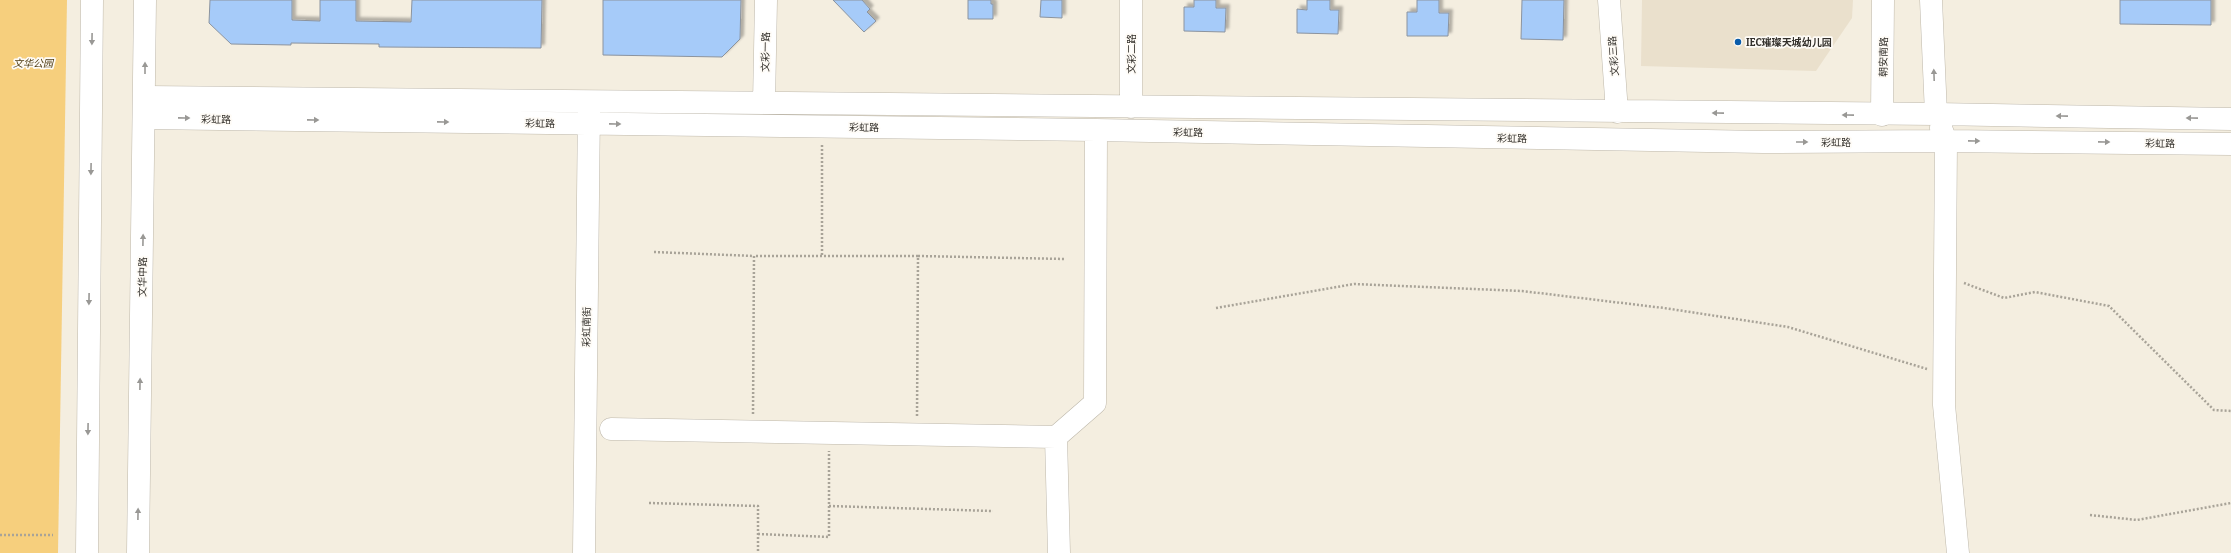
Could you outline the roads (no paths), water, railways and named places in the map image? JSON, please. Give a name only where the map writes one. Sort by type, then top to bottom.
[{"type":"street","points":[[87,553],[92,0]]},
{"type":"street","name":"文华中路","points":[[138,553],[145,97],[145,0]]},
{"type":"street","name":"文彩一路","points":[[764,103],[766,0]]},
{"type":"street","name":"文彩二路","points":[[1131,0],[1131,107]]},
{"type":"street","name":"文彩三路","points":[[1609,0],[1617,112]]},
{"type":"street","name":"朝安南路","points":[[1882,115],[1883,0]]},
{"type":"street","points":[[1931,0],[1936,141],[1945,276],[1944,405],[1958,553]]},
{"type":"street","points":[[145,97],[1882,115],[1936,114],[2231,119]]},
{"type":"street","name":"彩虹南街","points":[[584,553],[589,102]]},
{"type":"street","points":[[1882,115],[1936,141]]},
{"type":"street","name":"彩虹路","points":[[144,118],[1096,130],[1755,142],[1936,141],[2231,144]]},
{"type":"street","points":[[611,429],[1056,437],[1095,403],[1096,130]]},
{"type":"street","points":[[1056,437],[1059,553]]},
{"type":"place","name":"IEC璀璨天城幼儿园","points":[[1738,42]]},
{"type":"park label","name":"文华公园","points":[[33,63]]}]
